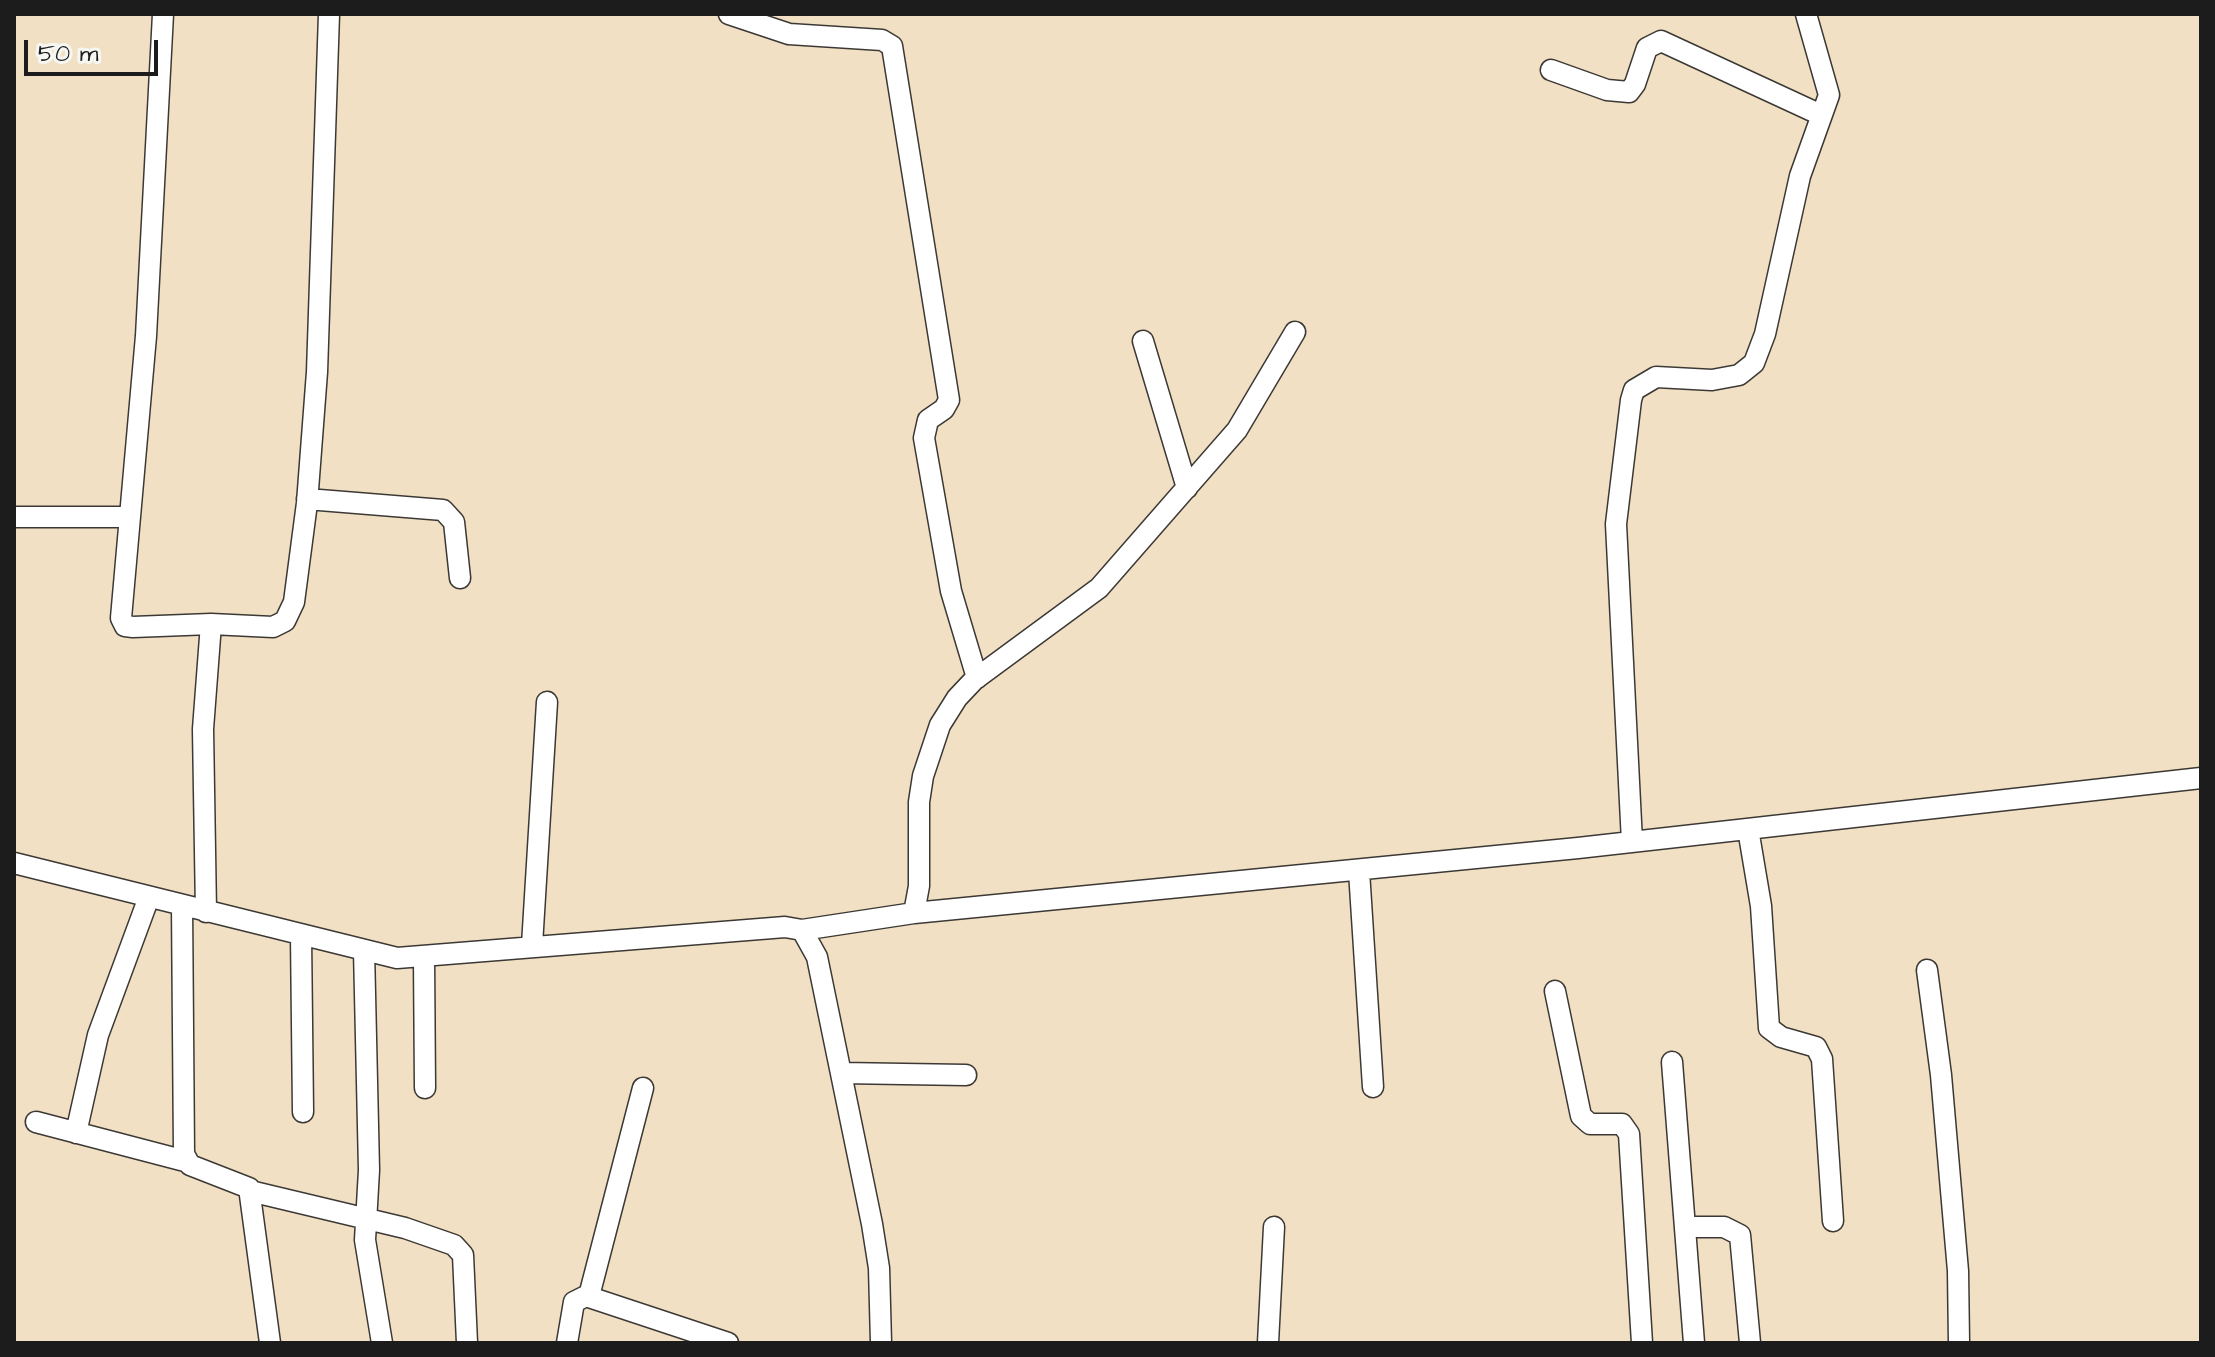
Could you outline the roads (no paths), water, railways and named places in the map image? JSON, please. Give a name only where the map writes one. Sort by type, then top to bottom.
[{"type":"street","points":[[163,14],[146,336],[122,622],[133,627],[211,624],[273,627],[285,621],[294,602],[307,499],[317,372],[329,14]]},
{"type":"street","points":[[729,14],[789,34],[882,40],[892,46],[949,400],[944,409],[928,420],[924,438],[951,591],[977,678]]},
{"type":"street","points":[[1632,842],[1616,524],[1634,390],[1656,377],[1712,380],[1739,375],[1754,363],[1765,334],[1800,176],[1829,88],[1806,14]]},
{"type":"street","points":[[1551,70],[1607,90],[1629,92],[1635,84],[1647,48],[1661,41],[1821,115]]},
{"type":"street","points":[[914,913],[919,886],[919,802],[929,750],[957,698],[977,678],[1099,588],[1250,411],[1295,332]]},
{"type":"street","points":[[1143,341],[1187,488]]},
{"type":"street","points":[[307,499],[448,512],[454,522],[460,578]]},
{"type":"street","points":[[14,517],[129,517]]},
{"type":"street","points":[[206,912],[203,729],[211,624]]},
{"type":"street","points":[[532,945],[547,702]]},
{"type":"street","points":[[14,863],[397,958],[424,958],[532,945],[785,927],[802,930],[914,913],[1359,871],[2201,778]]},
{"type":"street","points":[[1748,829],[1761,906],[1769,1028],[1781,1037],[1816,1047],[1822,1059],[1833,1221]]},
{"type":"street","points":[[1359,871],[1373,1087]]},
{"type":"street","points":[[76,1133],[98,1035],[149,897]]},
{"type":"street","points":[[182,905],[185,1161]]},
{"type":"street","points":[[802,930],[817,957],[879,1268],[881,1343]]},
{"type":"street","points":[[301,935],[303,1112]]},
{"type":"street","points":[[364,950],[366,1251],[382,1343]]},
{"type":"street","points":[[424,958],[425,1088]]},
{"type":"street","points":[[1927,970],[1941,1075],[1958,1271],[1959,1343]]},
{"type":"street","points":[[1555,991],[1581,1116],[1590,1124],[1622,1124],[1629,1134],[1642,1343]]},
{"type":"street","points":[[1672,1062],[1694,1343]]},
{"type":"street","points":[[841,1073],[966,1075]]},
{"type":"street","points":[[589,1296],[643,1088]]},
{"type":"street","points":[[36,1122],[185,1161],[248,1186],[270,1343]]},
{"type":"street","points":[[250,1191],[366,1218],[441,1240],[461,1250],[467,1343]]},
{"type":"street","points":[[1268,1343],[1274,1227]]},
{"type":"street","points":[[1686,1227],[1724,1227],[1740,1235],[1750,1343]]},
{"type":"street","points":[[567,1343],[574,1302],[589,1296],[728,1343]]}]
